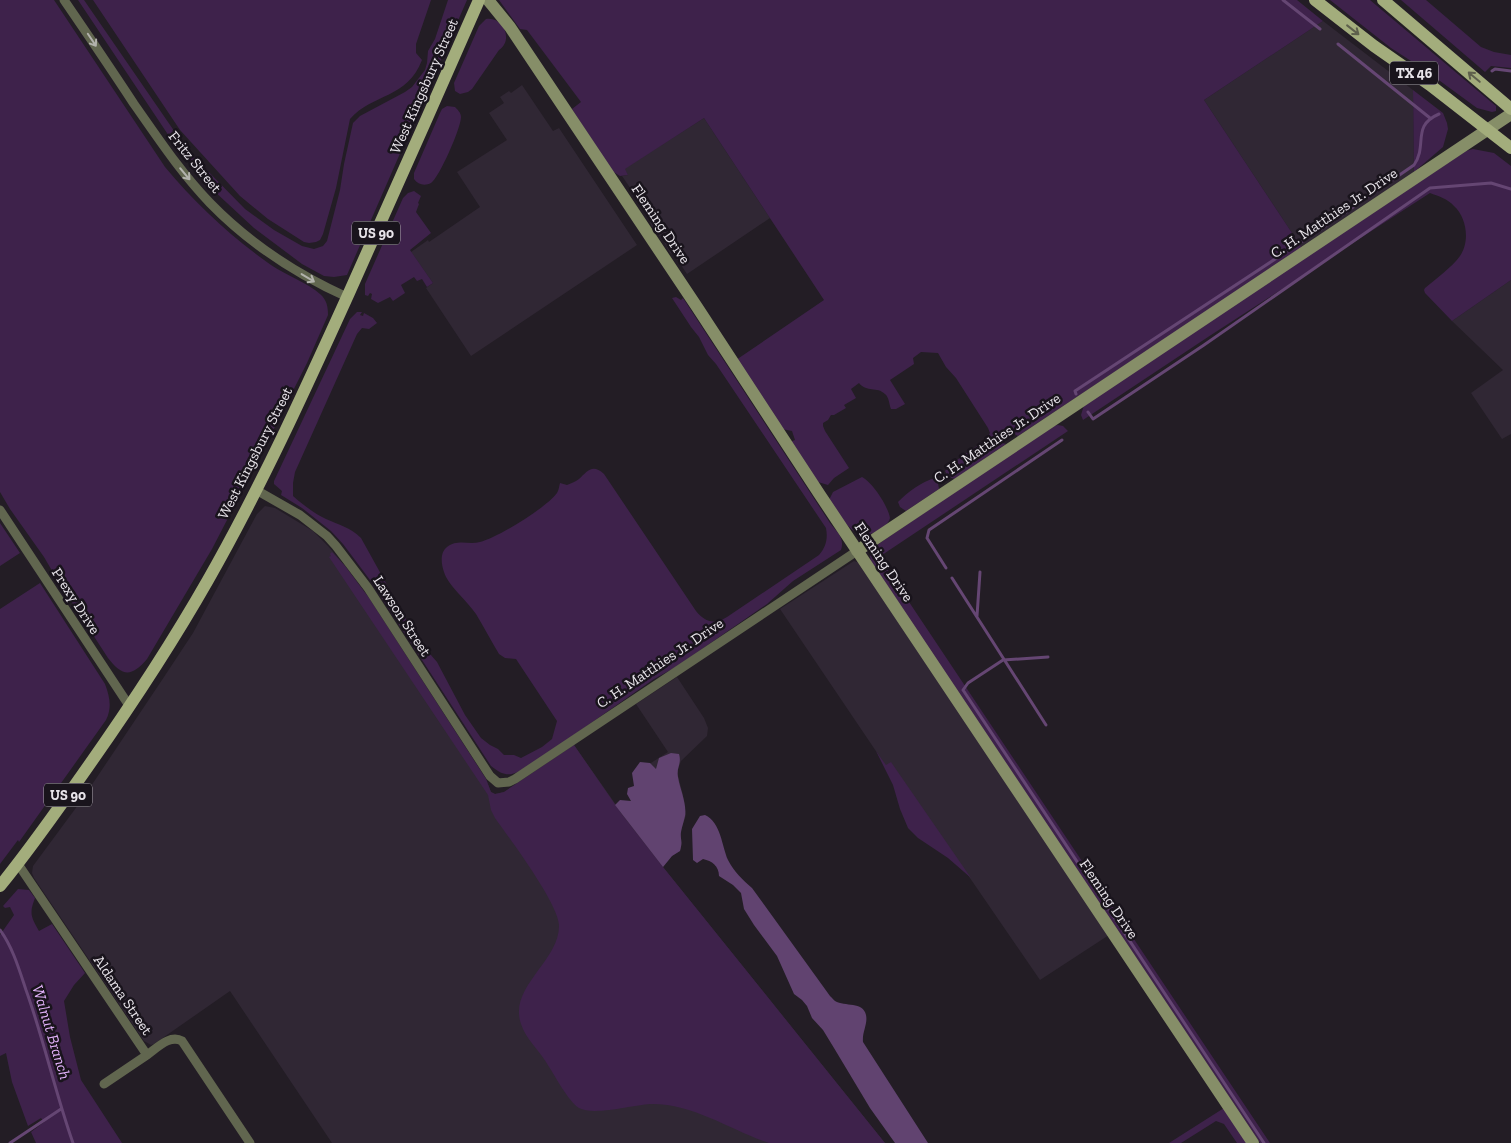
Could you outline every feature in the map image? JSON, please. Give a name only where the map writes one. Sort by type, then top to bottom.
[{"type":"main road","name":"West Kingsbury Street","points":[[2,884],[54,815],[130,707],[207,581],[256,490],[300,401],[479,0]]},
{"type":"main road","name":"TX 46","points":[[1315,0],[1511,148]]},
{"type":"main road","name":"TX 46","points":[[1383,0],[1511,109]]},
{"type":"street","name":"Fritz Street","points":[[64,0],[170,156],[211,203],[241,231],[284,262],[319,284],[347,296]]},
{"type":"street","name":"Fleming Drive","points":[[488,0],[510,27],[857,551],[1253,1143]]},
{"type":"street","name":"C. H. Matthies Jr. Drive","points":[[498,783],[514,780],[1511,114]]},
{"type":"street","name":"Lawson Street","points":[[256,490],[300,515],[327,536],[336,546],[368,588],[490,776],[498,783]]},
{"type":"street","name":"Prexy Drive","points":[[0,510],[130,707]]},
{"type":"street","name":"Aldama Street","points":[[18,864],[147,1055],[169,1040],[178,1039],[182,1041],[250,1143]]},
{"type":"street","points":[[104,1084],[147,1055]]},
{"type":"shaded area","points":[[0,0],[54,0],[165,167],[177,181],[202,207],[242,243],[271,265],[315,290],[326,301],[327,306],[328,315],[307,363],[212,549],[147,659],[131,672],[122,671],[108,658],[0,492]]},
{"type":"shaded area","points":[[78,0],[84,0],[179,138],[196,159],[245,209],[274,230],[302,246],[314,249],[323,246],[327,241],[340,190],[353,123],[360,116],[412,87],[425,70],[428,51],[435,39],[448,0],[467,0],[347,275],[334,277],[324,276],[302,264],[254,228],[213,190],[175,145]]},
{"type":"shaded area","points":[[93,0],[431,0],[416,44],[416,53],[422,60],[416,73],[399,89],[369,104],[350,119],[336,188],[323,234],[320,240],[309,243],[304,242],[268,219],[240,196],[180,130]]},
{"type":"shaded area","points":[[499,0],[1297,0],[1323,21],[1204,100],[1302,248],[1018,436],[1009,431],[1004,432],[1001,441],[1006,444],[955,479],[948,477],[945,471],[982,442],[984,443],[993,438],[988,436],[990,433],[988,428],[938,353],[921,352],[913,358],[914,364],[890,380],[905,404],[896,409],[891,409],[885,394],[879,390],[865,388],[859,383],[851,389],[856,398],[844,405],[846,408],[831,415],[823,423],[825,431],[849,468],[834,478],[828,485],[818,482],[790,442],[795,440],[792,431],[782,429],[736,360],[824,300],[704,118],[625,169],[628,175],[620,176],[612,171],[572,109],[581,102],[527,30],[520,29]]},
{"type":"shaded area","points":[[1330,0],[1370,0],[1496,106],[1496,111],[1492,112],[1477,108],[1391,48]]},
{"type":"shaded area","points":[[1401,0],[1426,0],[1481,47],[1511,55],[1511,68],[1491,66],[1485,72]]},
{"type":"shaded area","points":[[486,19],[492,19],[502,25],[506,41],[472,89],[460,94],[455,91],[454,83],[479,26]]},
{"type":"shaded area","points":[[1323,21],[1413,90],[1414,172],[1302,248],[1204,100]]},
{"type":"shaded area","points":[[522,85],[553,131],[559,128],[637,245],[471,356],[426,288],[433,283],[411,252],[480,207],[457,172],[507,140],[489,113],[504,103],[500,97],[509,91],[511,93]]},
{"type":"shaded area","points":[[1413,90],[1443,113],[1448,129],[1443,147],[1414,172]]},
{"type":"shaded area","points":[[447,106],[455,107],[461,117],[454,141],[435,179],[429,184],[420,184],[414,179],[414,173],[440,113]]},
{"type":"shaded area","points":[[704,118],[770,218],[687,274],[651,225],[646,211],[622,176],[628,175],[624,169]]},
{"type":"shaded area","points":[[1473,149],[1494,153],[1511,166],[1511,280],[1452,321],[1424,290],[1460,256],[1465,244],[1466,230],[1462,217],[1454,206],[1430,193],[1083,420],[1081,415],[1084,405],[1466,151]]},
{"type":"shaded area","points":[[414,191],[421,196],[416,212],[431,233],[410,250],[433,283],[427,287],[422,279],[417,281],[414,277],[401,285],[405,293],[393,301],[390,297],[378,303],[371,299],[372,294],[365,295],[365,284],[403,198],[408,193]]},
{"type":"shaded area","points":[[1511,280],[1511,434],[1502,439],[1471,393],[1503,370],[1452,321]]},
{"type":"shaded area","points":[[676,297],[681,300],[683,298],[830,523],[840,535],[842,542],[841,550],[793,581],[767,604],[676,667],[654,679],[531,765],[515,773],[502,773],[491,766],[370,580],[343,544],[331,531],[302,508],[281,495],[282,491],[274,484],[274,481],[350,319],[357,312],[362,312],[360,315],[363,316],[364,313],[373,318],[377,323],[369,329],[362,328],[357,334],[295,472],[293,496],[317,514],[349,529],[361,538],[417,639],[437,662],[465,715],[481,738],[504,755],[514,755],[521,758],[542,747],[552,739],[557,721],[516,659],[505,658],[499,654],[476,614],[449,582],[442,562],[443,552],[447,547],[455,543],[476,543],[498,535],[521,522],[543,506],[557,493],[560,483],[567,485],[578,480],[587,471],[593,469],[604,474],[696,611],[706,620],[714,622],[727,617],[819,555],[825,546],[827,539],[826,528],[716,364],[708,355],[699,337],[672,298]]},
{"type":"shaded area","points":[[1052,426],[1063,426],[1068,431],[879,557],[1270,1143],[1260,1143],[871,563],[870,556],[874,547]]},
{"type":"shaded area","points":[[862,477],[871,484],[879,495],[890,518],[885,526],[869,534],[855,532],[849,527],[830,501],[833,492]]},
{"type":"shaded area","points":[[935,478],[939,489],[906,511],[900,507],[898,502],[906,495],[920,485]]},
{"type":"shaded area","points":[[265,506],[275,508],[313,531],[345,566],[369,598],[486,779],[491,792],[495,794],[504,792],[574,745],[621,812],[657,789],[643,768],[668,752],[636,704],[677,677],[704,718],[708,728],[707,736],[681,761],[678,769],[686,815],[680,833],[682,843],[680,851],[672,856],[663,867],[885,1143],[332,1143],[230,991],[154,1044],[151,1045],[144,1041],[34,878],[32,873],[33,866],[81,801],[193,633],[257,514]]},
{"type":"shaded area","points":[[0,523],[20,553],[0,566]]},
{"type":"shaded area","points":[[332,552],[369,598],[486,779],[491,792],[495,794],[504,792],[574,745],[621,813],[663,867],[885,1143],[769,1143],[696,1112],[666,1105],[650,1104],[594,1111],[579,1108],[575,1105],[526,1034],[521,1024],[519,1011],[522,998],[528,986],[552,950],[557,938],[559,925],[557,915],[532,871],[495,818],[488,795],[329,557]]},
{"type":"shaded area","points":[[854,561],[860,563],[1109,935],[1040,980],[891,763],[886,766],[780,609]]},
{"type":"shaded area","points":[[40,583],[105,684],[110,707],[106,720],[19,842],[18,840],[0,864],[0,609]]},
{"type":"shaded area","points":[[876,751],[886,765],[891,762],[971,878],[948,858],[918,838],[908,828],[893,785]]},
{"type":"shaded area","points":[[671,753],[679,754],[678,774],[685,816],[681,832],[680,851],[672,856],[663,867],[615,805],[620,800],[631,801],[627,794],[628,788],[634,786],[632,773],[640,762],[650,763],[656,769],[659,758]]},
{"type":"shaded area","points":[[705,815],[710,818],[718,829],[728,860],[733,868],[752,888],[830,996],[839,1003],[858,1006],[864,1011],[866,1025],[863,1042],[928,1143],[895,1143],[870,1108],[823,1030],[812,1018],[807,1006],[794,994],[777,956],[744,909],[741,893],[719,876],[718,869],[712,863],[703,859],[697,863],[693,860],[692,829],[700,816]]},
{"type":"shaded area","points":[[18,889],[29,890],[35,898],[32,915],[39,931],[52,924],[85,973],[74,985],[64,1001],[70,1037],[81,1080],[122,1143],[36,1143],[31,1132],[44,1122],[41,1118],[28,1126],[12,1082],[6,1053],[0,1056],[0,935],[14,915],[10,907],[5,908],[3,906]]},
{"type":"shaded area","points":[[1224,1108],[1248,1143],[1237,1143],[1224,1124],[1216,1121],[1181,1143],[1169,1143]]},
{"type":"waterway","points":[[1283,0],[1320,29]]},
{"type":"waterway","points":[[1338,44],[1430,118]]},
{"type":"waterway","points":[[1492,71],[1495,69],[1511,71]]},
{"type":"waterway","points":[[1321,229],[1414,165],[1420,150],[1422,130],[1430,119],[1439,114]]},
{"type":"waterway","points":[[1088,412],[1093,419],[1204,345],[1430,188],[1491,183],[1511,189]]},
{"type":"waterway","points":[[1076,394],[1075,391],[1307,238]]},
{"type":"waterway","points":[[946,568],[927,538],[929,530],[1062,440]]},
{"type":"waterway","points":[[977,616],[980,572]]},
{"type":"waterway","points":[[952,578],[1046,725]]},
{"type":"waterway","points":[[1048,657],[1003,660],[968,683],[963,690],[1264,1143]]},
{"type":"waterway","name":"Walnut Branch","points":[[0,930],[12,951],[21,974],[73,1143]]},
{"type":"waterway","points":[[10,1143],[61,1109]]}]
